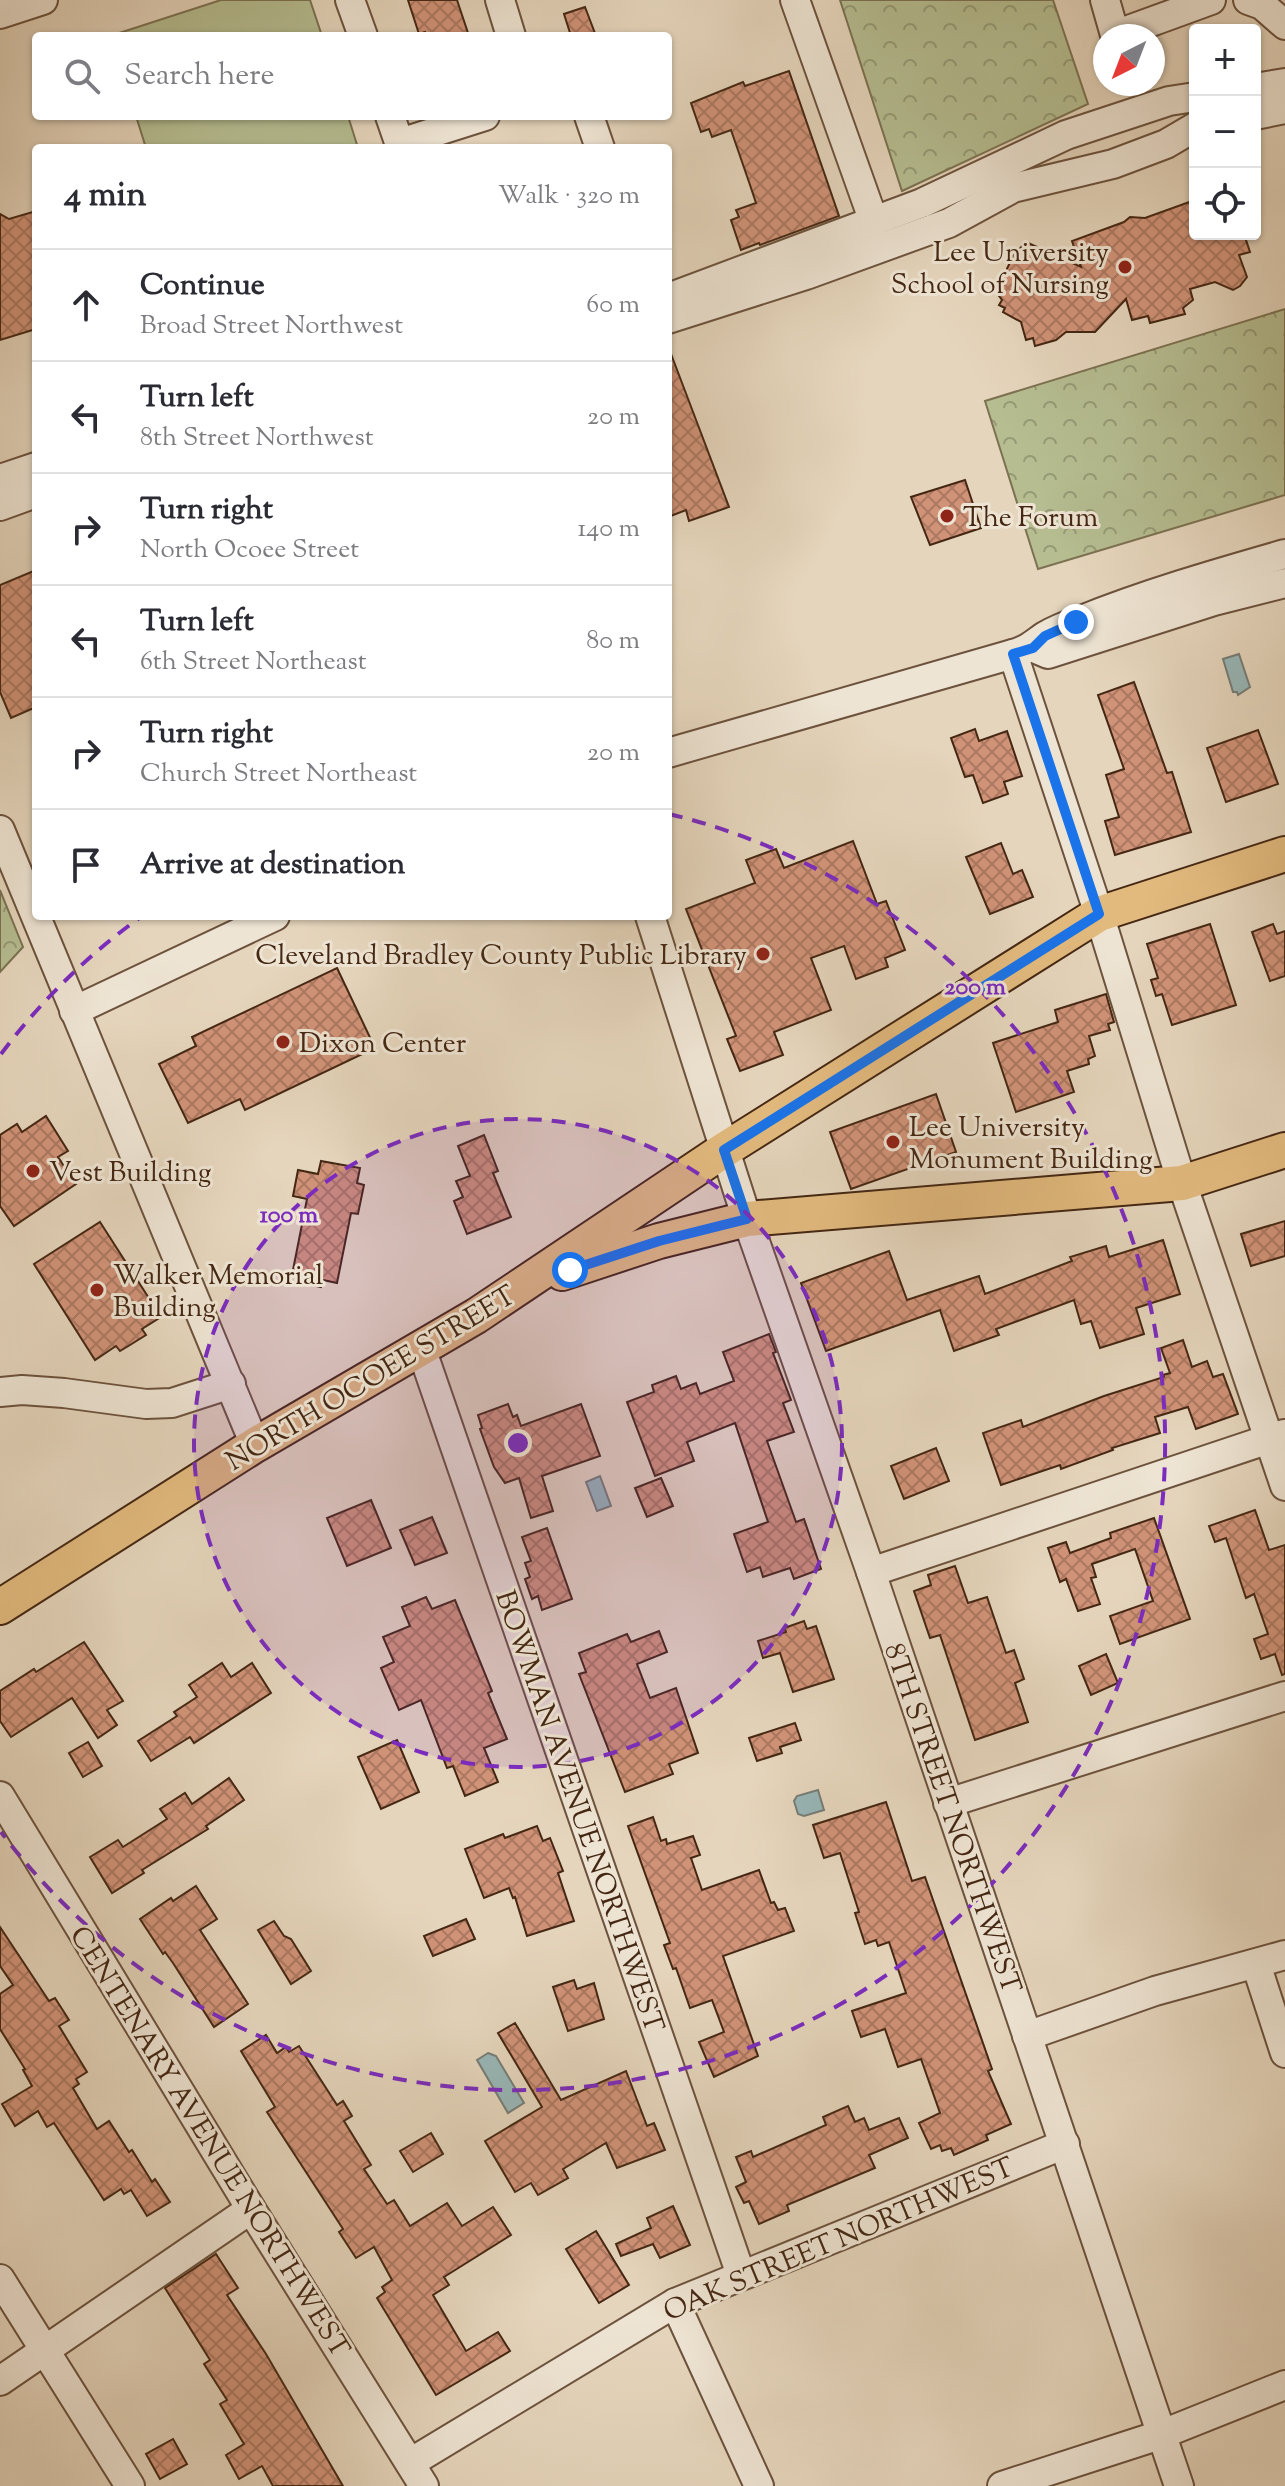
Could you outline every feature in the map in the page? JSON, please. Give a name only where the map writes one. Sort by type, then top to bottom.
[{"type":"main road","name":"NORTH OCOEE STREET","points":[[0,1607],[255,1445],[476,1316],[724,1150],[1099,914],[1285,854]]},
{"type":"main road","points":[[476,1316],[570,1270],[659,1241],[747,1219],[1182,1183],[1285,1150]]},
{"type":"street","points":[[0,14],[43,0]]},
{"type":"street","points":[[350,0],[362,32]]},
{"type":"street","points":[[500,0],[510,32]]},
{"type":"street","points":[[795,0],[874,222]]},
{"type":"street","points":[[1105,0],[1115,35],[1211,0]]},
{"type":"street","points":[[1256,2],[1285,25]]},
{"type":"street","points":[[1261,87],[1285,83]]},
{"type":"street","points":[[672,297],[968,184],[1066,135],[1169,101],[1189,98]]},
{"type":"street","points":[[1261,114],[1285,109]]},
{"type":"street","points":[[391,120],[400,144]]},
{"type":"street","points":[[407,144],[474,120]]},
{"type":"street","points":[[590,120],[599,144]]},
{"type":"street","points":[[672,318],[806,275],[949,223],[1013,188],[1113,164],[1166,144],[1189,131]]},
{"type":"street","points":[[0,479],[32,468]]},
{"type":"street","points":[[0,506],[32,494]]},
{"type":"street","points":[[672,752],[1023,651],[1045,636],[1127,603],[1285,554]]},
{"type":"street","points":[[1023,651],[1048,654],[1214,601],[1283,587]]},
{"type":"street","points":[[1023,651],[1099,914],[1182,1183],[1277,1436],[1285,1486]]},
{"type":"street","points":[[0,830],[32,908]]},
{"type":"street","points":[[37,920],[255,1445]]},
{"type":"street","points":[[74,1011],[267,920]]},
{"type":"street","name":"8TH STREET NORTHWEST","points":[[651,920],[747,1219],[871,1572],[1179,2486]]},
{"type":"street","name":"BOWMAN AVENUE NORTHWEST","points":[[421,1348],[741,2275]]},
{"type":"street","points":[[0,1392],[64,1393],[146,1404],[172,1403],[231,1384]]},
{"type":"street","points":[[871,1572],[1277,1436]]},
{"type":"street","points":[[948,1803],[1285,1696]]},
{"type":"street","name":"CENTENARY AVENUE NORTHWEST","points":[[0,1796],[417,2479]]},
{"type":"street","points":[[1027,2036],[1155,1991],[1285,1955]]},
{"type":"street","points":[[1256,1964],[1285,2053]]},
{"type":"street","name":"OAK STREET NORTHWEST","points":[[417,2479],[675,2303],[1065,2144]]},
{"type":"street","points":[[0,2381],[251,2209]]},
{"type":"street","points":[[0,2279],[130,2486]]},
{"type":"street","points":[[675,2303],[759,2486]]},
{"type":"street","points":[[1002,2486],[1160,2435],[1285,2385]]},
{"type":"green space","points":[[221,0],[310,0],[321,32],[122,32]]},
{"type":"green space","points":[[840,0],[1053,0],[1088,104],[902,191]]},
{"type":"green space","points":[[137,120],[349,120],[357,144],[145,144]]},
{"type":"green space","points":[[1285,309],[1285,495],[1038,569],[985,401]]},
{"type":"green space","points":[[0,890],[23,947],[0,972]]},
{"type":"water","points":[[1239,654],[1250,687],[1238,695],[1233,692],[1223,659]]},
{"type":"water","points":[[600,1476],[611,1506],[597,1511],[586,1482]]},
{"type":"water","points":[[818,1790],[824,1810],[804,1816],[798,1814],[794,1801],[797,1796]]},
{"type":"water","points":[[488,2053],[496,2056],[524,2103],[508,2113],[477,2060]]},
{"type":"building","points":[[408,0],[457,0],[468,32],[418,32]]},
{"type":"building","points":[[585,7],[594,32],[570,32],[564,14]]},
{"type":"building","points":[[789,71],[839,216],[741,250],[731,220],[739,217],[736,210],[756,203],[749,182],[731,130],[712,137],[709,129],[701,132],[691,103],[743,82],[745,86]]},
{"type":"building","name":"Lee University School of Nursing","points":[[1189,202],[1189,240],[1246,240],[1250,252],[1239,255],[1247,277],[1233,290],[1215,282],[1190,289],[1193,300],[1183,308],[1185,314],[1150,323],[1148,316],[1132,320],[1126,299],[1095,332],[1066,332],[1056,340],[1035,346],[1033,338],[1026,340],[1021,322],[1003,312],[1005,308],[999,305],[1002,300],[996,292],[1013,256],[1026,242],[1081,267],[1072,241],[1130,217],[1145,218]]},
{"type":"building","points":[[32,212],[32,330],[0,340],[0,214],[9,219]]},
{"type":"building","points":[[672,357],[729,507],[689,521],[686,510],[672,515]]},
{"type":"building","name":"The Forum","points":[[965,480],[981,528],[930,545],[911,497]]},
{"type":"building","points":[[32,572],[32,709],[11,718],[0,692],[0,585]]},
{"type":"building","points":[[1134,682],[1167,773],[1172,772],[1191,832],[1115,855],[1105,821],[1119,817],[1106,775],[1124,769],[1098,695]]},
{"type":"building","points":[[975,729],[979,741],[1007,731],[1022,776],[1004,782],[1008,794],[983,803],[973,775],[965,777],[951,738]]},
{"type":"building","points":[[1258,730],[1278,784],[1226,802],[1207,748]]},
{"type":"building","name":"Cleveland Bradley County Public Library","points":[[853,841],[877,904],[886,901],[905,950],[885,958],[888,967],[856,979],[844,946],[811,958],[831,1010],[774,1032],[783,1055],[740,1071],[727,1039],[736,1036],[686,909],[755,883],[746,860],[776,849],[784,868]]},
{"type":"building","points":[[1001,843],[1013,874],[1022,870],[1033,897],[990,914],[966,857]]},
{"type":"building","points":[[1210,924],[1236,1005],[1172,1025],[1162,994],[1156,996],[1151,980],[1158,978],[1147,944]]},
{"type":"building","points":[[1273,924],[1277,934],[1285,931],[1285,976],[1270,981],[1252,932]]},
{"type":"building","name":"Dixon Center","points":[[337,968],[375,1048],[245,1110],[240,1099],[188,1123],[159,1064],[196,1046],[192,1037]]},
{"type":"building","points":[[1106,994],[1114,1022],[1108,1024],[1110,1030],[1089,1036],[1095,1056],[1088,1059],[1089,1064],[1067,1071],[1074,1092],[1016,1112],[993,1043],[1058,1022],[1055,1010]]},
{"type":"building","name":"Lee University Monument Building","points":[[936,1094],[956,1152],[851,1189],[830,1132]]},
{"type":"building","name":"Vest Building","points":[[46,1116],[68,1151],[58,1157],[76,1184],[14,1226],[0,1206],[0,1135],[17,1124],[22,1132]]},
{"type":"building","points":[[484,1135],[498,1171],[493,1173],[511,1217],[467,1234],[454,1201],[463,1197],[456,1181],[470,1176],[458,1146]]},
{"type":"building","points":[[321,1161],[360,1168],[357,1183],[364,1185],[358,1214],[351,1213],[337,1283],[323,1280],[321,1287],[302,1283],[303,1277],[292,1275],[307,1199],[293,1196],[298,1170],[318,1174]]},
{"type":"building","points":[[1285,1221],[1285,1256],[1251,1266],[1241,1234]]},
{"type":"building","name":"Walker Memorial Building","points":[[100,1222],[161,1317],[142,1329],[146,1335],[120,1351],[116,1346],[95,1360],[34,1264]]},
{"type":"building","points":[[1163,1240],[1180,1294],[1136,1308],[1144,1334],[1100,1348],[1091,1321],[1081,1324],[1074,1300],[996,1329],[999,1335],[954,1351],[940,1310],[826,1351],[801,1283],[889,1251],[907,1300],[979,1276],[985,1294],[1072,1261],[1070,1257],[1106,1246],[1109,1257]]},
{"type":"building","points":[[769,1334],[791,1400],[783,1403],[794,1432],[767,1441],[796,1522],[804,1519],[821,1569],[794,1579],[790,1568],[763,1577],[760,1567],[747,1572],[734,1534],[768,1522],[735,1423],[687,1442],[694,1461],[655,1476],[627,1402],[654,1392],[652,1385],[676,1376],[681,1389],[696,1383],[700,1394],[734,1381],[723,1352]]},
{"type":"building","points":[[1183,1340],[1192,1367],[1207,1361],[1213,1377],[1223,1374],[1238,1414],[1196,1429],[1188,1407],[1155,1417],[1160,1433],[1061,1469],[1060,1465],[1001,1485],[983,1433],[1021,1420],[1023,1427],[1164,1377],[1170,1373],[1161,1348]]},
{"type":"building","points":[[508,1404],[521,1426],[581,1404],[600,1456],[542,1476],[553,1511],[531,1518],[519,1478],[505,1483],[494,1467],[480,1429],[478,1415]]},
{"type":"building","points":[[936,1448],[949,1481],[904,1499],[891,1466]]},
{"type":"building","points":[[661,1478],[673,1506],[647,1517],[635,1488]]},
{"type":"building","points":[[371,1500],[391,1548],[347,1566],[327,1518]]},
{"type":"building","points":[[1255,1510],[1269,1550],[1285,1545],[1285,1674],[1282,1675],[1275,1654],[1261,1659],[1254,1639],[1268,1634],[1254,1594],[1246,1598],[1226,1538],[1215,1542],[1209,1526]]},
{"type":"building","points":[[432,1517],[447,1553],[415,1565],[400,1530]]},
{"type":"building","points":[[1154,1518],[1190,1619],[1120,1644],[1110,1616],[1153,1601],[1135,1549],[1092,1564],[1096,1577],[1091,1578],[1100,1604],[1078,1611],[1066,1579],[1060,1582],[1048,1548],[1066,1542],[1070,1553],[1111,1538],[1110,1533]]},
{"type":"building","points":[[547,1528],[572,1599],[542,1610],[538,1596],[532,1599],[525,1579],[530,1577],[525,1563],[531,1561],[522,1537]]},
{"type":"building","points":[[955,1566],[968,1603],[987,1597],[1006,1653],[1014,1650],[1024,1679],[1015,1683],[1028,1722],[975,1740],[940,1635],[930,1638],[914,1591],[931,1585],[928,1575]]},
{"type":"building","points":[[426,1597],[432,1609],[455,1600],[492,1691],[488,1693],[507,1739],[484,1748],[498,1782],[465,1796],[453,1766],[447,1768],[421,1700],[399,1710],[381,1668],[394,1662],[383,1637],[410,1626],[402,1607]]},
{"type":"building","points":[[804,1621],[807,1629],[816,1626],[834,1679],[793,1692],[780,1653],[763,1658],[758,1641],[786,1632],[784,1628]]},
{"type":"building","points":[[659,1631],[667,1652],[637,1664],[650,1698],[676,1688],[698,1753],[669,1764],[673,1774],[625,1792],[579,1674],[586,1672],[579,1653],[627,1634],[631,1642]]},
{"type":"building","points":[[84,1642],[123,1701],[107,1710],[117,1725],[98,1738],[72,1698],[11,1737],[0,1721],[0,1691]]},
{"type":"building","points":[[1106,1654],[1118,1683],[1091,1695],[1079,1666]]},
{"type":"building","points":[[222,1663],[231,1677],[252,1663],[271,1693],[194,1743],[190,1737],[151,1761],[138,1741],[177,1716],[174,1712],[197,1697],[189,1685]]},
{"type":"building","points":[[795,1723],[801,1740],[780,1747],[782,1753],[757,1761],[749,1738]]},
{"type":"building","points":[[397,1740],[419,1792],[381,1809],[358,1757]]},
{"type":"building","points":[[88,1742],[102,1766],[83,1777],[69,1753]]},
{"type":"building","points":[[229,1778],[244,1800],[206,1826],[208,1829],[142,1870],[144,1873],[112,1893],[90,1857],[118,1840],[123,1847],[167,1819],[160,1809],[185,1793],[192,1804]]},
{"type":"building","points":[[886,1802],[912,1881],[925,1877],[992,2069],[988,2071],[1011,2124],[986,2135],[988,2140],[954,2155],[951,2148],[942,2151],[940,2145],[931,2149],[919,2123],[940,2113],[921,2059],[898,2067],[885,2029],[861,2037],[852,2011],[906,1993],[889,1942],[878,1946],[876,1940],[865,1944],[855,1913],[859,1912],[840,1853],[824,1858],[813,1825]]},
{"type":"building","points":[[653,1817],[661,1841],[666,1839],[667,1844],[693,1836],[700,1855],[691,1858],[702,1890],[759,1870],[771,1903],[774,1902],[778,1910],[785,1908],[794,1931],[723,1956],[758,2056],[714,2077],[699,2042],[724,2032],[712,2000],[690,2008],[664,1945],[670,1943],[628,1826]]},
{"type":"building","points":[[537,1826],[543,1841],[550,1838],[563,1871],[558,1873],[574,1921],[527,1936],[515,1897],[509,1888],[484,1898],[465,1849],[503,1834],[505,1838]]},
{"type":"building","points":[[196,1886],[217,1919],[200,1930],[248,2004],[214,2027],[140,1919]]},
{"type":"building","points":[[466,1919],[475,1939],[433,1956],[424,1936]]},
{"type":"building","points":[[274,1921],[284,1936],[291,1939],[311,1971],[291,1984],[258,1930]]},
{"type":"building","points":[[0,1927],[49,2001],[55,1998],[69,2020],[59,2026],[87,2072],[76,2079],[79,2084],[73,2088],[97,2129],[109,2121],[129,2152],[132,2150],[152,2182],[155,2179],[170,2202],[147,2216],[131,2190],[124,2194],[121,2189],[104,2200],[54,2123],[47,2127],[38,2111],[15,2126],[2,2104],[32,2086],[0,2029],[0,1994],[13,1985],[0,1966]]},
{"type":"building","points":[[574,1980],[577,1989],[594,1983],[604,2019],[568,2031],[553,1987]]},
{"type":"building","points":[[515,2023],[561,2100],[626,2071],[647,2126],[654,2123],[665,2150],[617,2168],[606,2143],[563,2169],[568,2178],[538,2195],[531,2183],[515,2192],[485,2141],[542,2107],[498,2033]]},
{"type":"building","points":[[266,2035],[277,2053],[286,2047],[289,2052],[299,2046],[337,2105],[343,2101],[352,2116],[344,2121],[371,2165],[364,2169],[387,2204],[394,2200],[410,2226],[447,2203],[462,2226],[493,2207],[511,2235],[444,2277],[449,2285],[433,2295],[466,2351],[498,2332],[510,2351],[436,2395],[377,2298],[385,2292],[382,2287],[392,2280],[374,2247],[356,2258],[339,2232],[343,2229],[267,2112],[275,2107],[241,2051]]},
{"type":"building","points":[[848,2106],[855,2122],[864,2118],[869,2130],[899,2118],[908,2138],[869,2155],[875,2168],[787,2205],[789,2211],[759,2224],[749,2201],[744,2203],[736,2187],[746,2182],[736,2157],[751,2151],[753,2157],[826,2125],[823,2117]]},
{"type":"building","points":[[431,2133],[443,2154],[413,2172],[400,2151]]},
{"type":"building","points":[[673,2206],[690,2245],[660,2258],[653,2244],[621,2256],[616,2244],[651,2228],[647,2218]]},
{"type":"building","points":[[596,2231],[629,2285],[599,2303],[566,2249]]},
{"type":"building","points":[[216,2254],[238,2288],[227,2295],[266,2354],[343,2486],[273,2486],[262,2466],[239,2479],[226,2455],[244,2444],[220,2404],[227,2400],[204,2364],[210,2360],[165,2288]]},
{"type":"building","points":[[173,2439],[187,2464],[160,2479],[146,2454]]},
{"type":"place","name":"Lee University School of Nursing","points":[[1125,267]]},
{"type":"place","name":"The Forum","points":[[947,516]]},
{"type":"place","name":"Cleveland Bradley County Public Library","points":[[763,954]]},
{"type":"place","name":"Dixon Center","points":[[283,1042]]},
{"type":"place","name":"Lee University Monument Building","points":[[893,1142]]},
{"type":"place","name":"Vest Building","points":[[33,1171]]},
{"type":"place","name":"Walker Memorial Building","points":[[97,1290]]},
{"type":"route","points":[[570,1270],[659,1241],[747,1219],[724,1150],[1099,914],[1013,654],[1033,648],[1045,636],[1076,622]]}]
